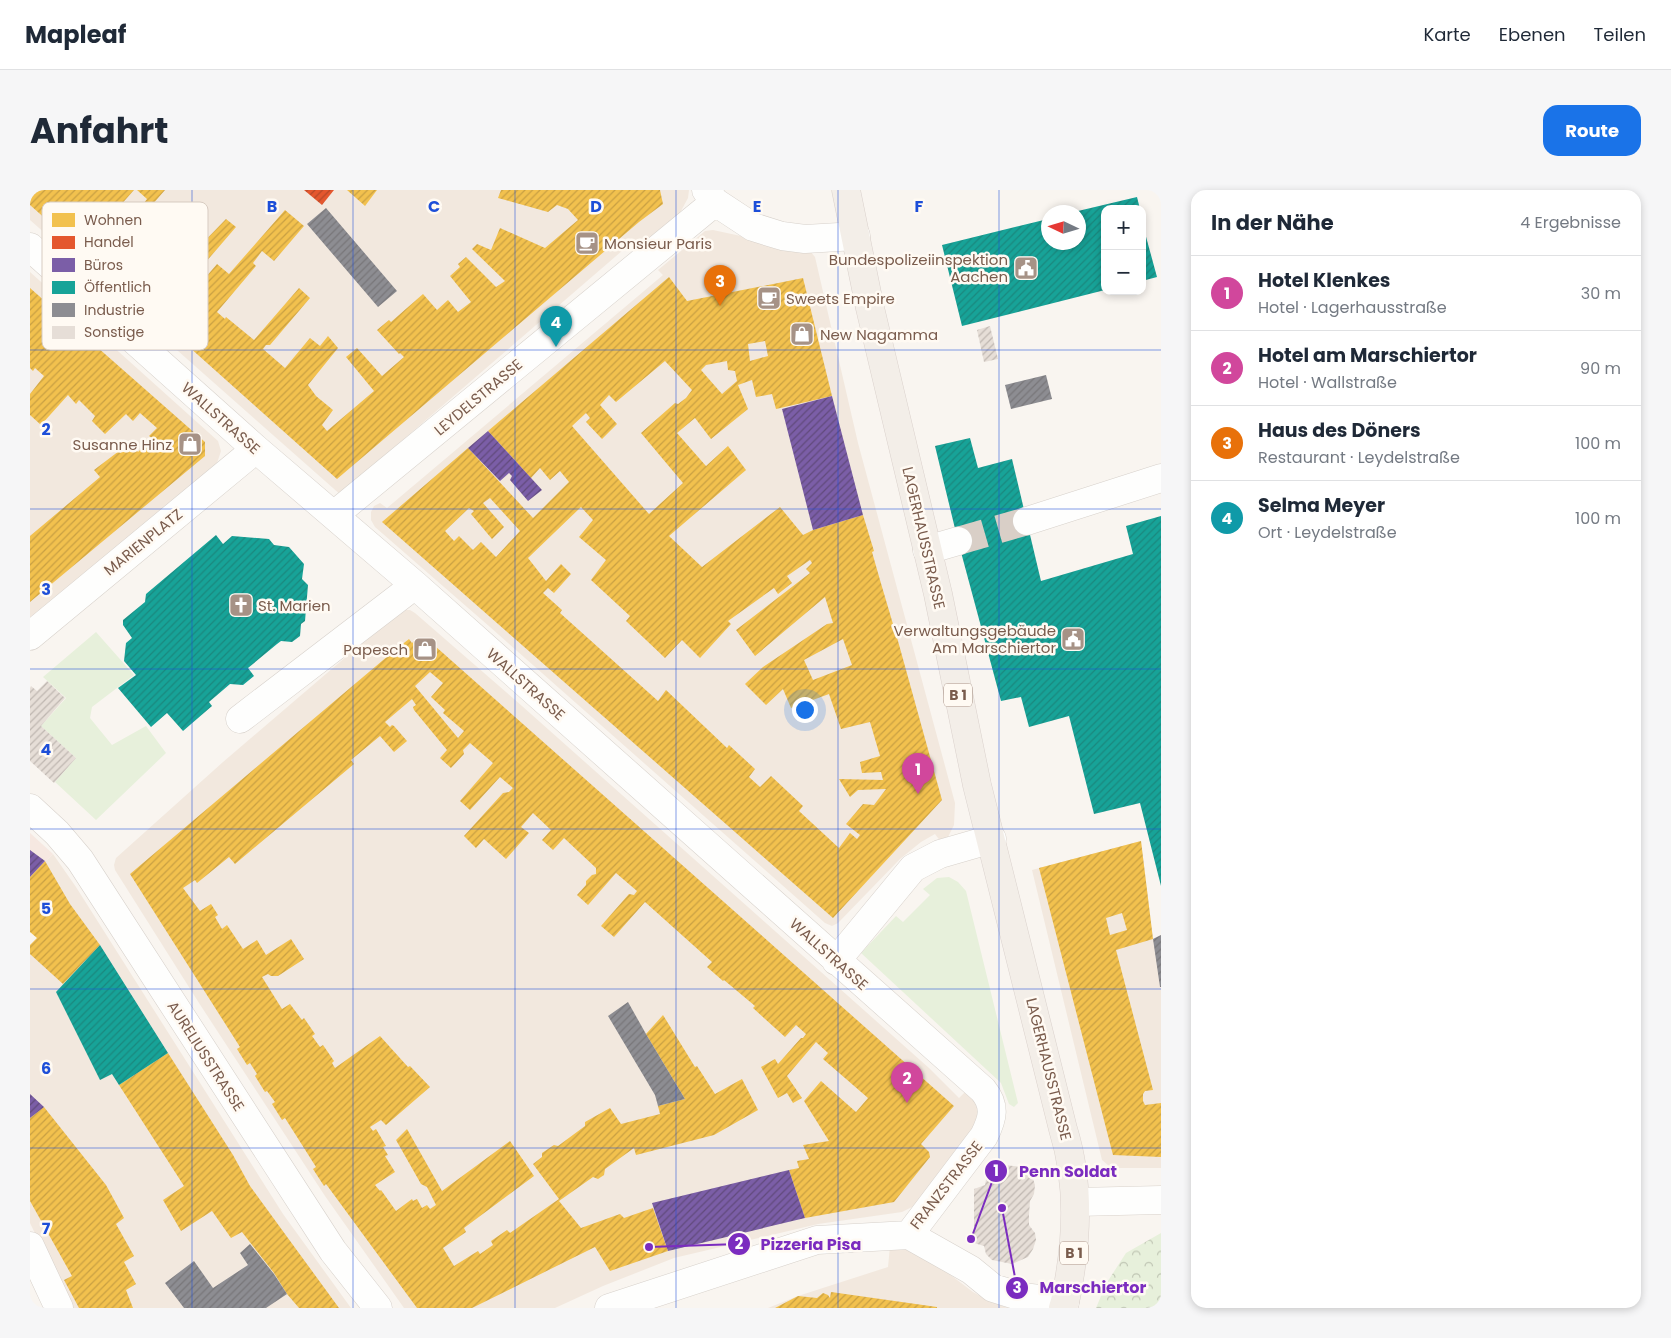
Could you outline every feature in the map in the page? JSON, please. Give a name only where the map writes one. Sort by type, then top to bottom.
[{"type":"main road","name":"B 1","points":[[846,190],[856,236]]},
{"type":"main road","name":"LAGERHAUSSTRASSE","points":[[856,236],[870,308],[927,550],[977,785],[992,839],[1062,1129],[1070,1154],[1076,1202],[1075,1244],[1064,1305]]},
{"type":"street","points":[[710,196],[753,227],[782,236],[805,239],[856,236]]},
{"type":"street","name":"LEYDELSTRASSE","points":[[334,516],[710,196]]},
{"type":"street","name":"WALLSTRASSE","points":[[30,247],[42,258]]},
{"type":"street","name":"WALLSTRASSE","points":[[145,350],[256,449],[415,585],[983,1090],[990,1099],[992,1107],[991,1119],[984,1136]]},
{"type":"street","name":"MARIENPLATZ","points":[[30,636],[256,449]]},
{"type":"street","points":[[1027,521],[1161,478]]},
{"type":"street","points":[[927,550],[958,541]]},
{"type":"street","points":[[240,719],[415,585]]},
{"type":"street","name":"AURELIUSSTRASSE","points":[[30,808],[58,833],[80,860],[333,1250],[378,1308]]},
{"type":"street","points":[[836,960],[913,868],[940,854],[992,839]]},
{"type":"street","name":"FRANZSTRASSE","points":[[909,1235],[984,1136]]},
{"type":"street","points":[[1076,1202],[1161,1200]]},
{"type":"street","name":"FRANZSTRASSE","points":[[609,1308],[817,1240],[909,1235],[971,1270],[994,1288],[1022,1297],[1064,1305]]},
{"type":"street","points":[[30,1246],[59,1308]]},
{"type":"shaded area","points":[[30,190],[689,190],[688,198],[681,211],[668,225],[638,251],[630,244],[361,476],[342,496],[177,350],[208,350],[208,202],[42,202],[42,231],[30,220]]},
{"type":"shaded area","points":[[713,230],[810,251],[815,257],[858,443],[955,803],[954,825],[947,839],[941,842],[935,834],[921,842],[900,859],[838,923],[832,926],[825,923],[375,527],[371,520],[371,512],[374,506],[380,503],[387,508],[663,275],[658,270],[705,231]]},
{"type":"shaded area","points":[[30,272],[42,283],[42,350],[117,350],[218,441],[221,451],[217,463],[30,621]]},
{"type":"shaded area","points":[[404,610],[410,610],[415,613],[522,706],[929,1068],[959,1098],[965,1092],[974,1100],[978,1105],[979,1114],[976,1135],[912,1207],[902,1212],[818,1224],[674,1258],[603,1286],[555,1308],[404,1308],[325,1196],[199,1003],[115,870],[114,865],[116,858],[223,762],[396,614]]},
{"type":"shaded area","points":[[30,833],[53,854],[30,877]]},
{"type":"shaded area","points":[[1141,841],[1153,939],[1161,935],[1161,1168],[1115,1168],[1102,1160],[1032,870]]},
{"type":"shaded area","points":[[53,854],[76,887],[283,1214],[351,1308],[71,1308],[30,1223],[30,945],[37,938],[30,877]]},
{"type":"shaded area","points":[[890,1246],[903,1247],[940,1267],[973,1292],[989,1301],[1008,1308],[768,1308],[798,1296],[888,1267]]},
{"type":"green space","points":[[96,632],[134,675],[92,707],[90,718],[112,745],[146,726],[166,753],[96,820],[55,782],[76,758],[41,726],[66,698],[43,677]]},
{"type":"green space","points":[[949,877],[958,882],[966,891],[1018,1103],[1014,1107],[1009,1104],[1001,1083],[861,953],[896,916],[903,922],[930,895],[923,889],[937,878]]},
{"type":"green space","points":[[1161,1233],[1161,1308],[1096,1308],[1106,1284],[1126,1253]]},
{"type":"building: Wohnen","points":[[30,190],[134,190],[123,202],[42,202],[42,216],[30,205]]},
{"type":"building: Wohnen","points":[[137,190],[165,190],[155,202],[145,202],[147,199]]},
{"type":"building: Wohnen","points":[[347,190],[377,190],[365,206]]},
{"type":"building: Wohnen","points":[[501,190],[660,190],[663,204],[639,222],[337,479],[192,350],[208,350],[208,275],[217,264],[229,274],[285,210],[304,226],[274,261],[262,251],[253,263],[256,266],[217,312],[254,340],[299,288],[310,298],[270,345],[266,345],[263,349],[285,368],[310,338],[320,346],[328,336],[338,348],[308,385],[316,396],[333,410],[322,425],[327,431],[374,391],[346,357],[357,348],[382,376],[404,357],[377,330],[389,320],[391,322],[423,294],[437,310],[448,300],[458,312],[471,302],[450,276],[460,267],[458,264],[466,257],[496,287],[505,281],[472,249],[477,244],[491,250],[500,228],[545,248],[578,220],[568,209],[557,205],[548,212],[498,198]]},
{"type":"building: Wohnen","points":[[226,219],[236,227],[208,259],[208,238]]},
{"type":"building: Wohnen","points":[[669,277],[687,301],[803,278],[832,396],[776,409],[772,394],[756,397],[752,380],[738,385],[748,409],[711,439],[695,418],[677,433],[706,466],[728,446],[746,470],[669,536],[702,567],[780,507],[803,535],[813,530],[863,515],[942,800],[833,918],[382,522],[468,448],[533,518],[569,482],[560,471],[550,480],[540,468],[531,478],[488,431]],"holes":[[[765,341],[768,356],[750,361],[748,344]],[[665,361],[692,390],[686,398],[678,404],[675,403],[641,433],[683,483],[649,514],[572,426],[586,413],[590,418],[586,422],[602,439],[617,424],[600,405],[609,395],[616,402]],[[727,361],[728,370],[735,371],[737,381],[722,394],[701,370],[706,365]],[[490,498],[520,531],[496,557],[481,542],[473,550],[459,536],[454,541],[445,531],[469,508],[474,511],[471,514],[492,539],[504,527],[483,503]],[[581,507],[593,520],[579,537],[606,560],[591,580],[630,616],[626,621],[665,658],[682,640],[700,658],[731,624],[728,621],[774,588],[778,594],[792,583],[787,576],[810,560],[812,563],[806,569],[810,573],[736,630],[755,656],[825,597],[833,623],[827,624],[763,667],[745,684],[766,705],[783,689],[791,708],[829,694],[841,729],[870,722],[880,756],[860,762],[862,773],[881,772],[883,780],[839,779],[850,797],[858,790],[886,789],[874,805],[863,804],[846,824],[860,835],[857,839],[850,833],[839,848],[799,811],[803,806],[771,776],[760,787],[749,777],[755,769],[729,745],[727,748],[666,690],[658,701],[560,613],[562,610],[543,593],[548,588],[554,593],[571,574],[561,564],[546,581],[528,558]],[[843,639],[852,665],[813,680],[804,660]]]},
{"type":"building: Wohnen","points":[[30,288],[42,299],[42,350],[100,350],[205,442],[205,456],[30,602],[30,536],[100,477],[94,470],[131,444],[138,452],[152,438],[149,436],[157,428],[140,413],[133,421],[126,414],[105,434],[92,421],[95,416],[79,400],[76,404],[68,395],[41,425],[30,415],[30,394],[44,376],[35,368],[33,371],[30,368]]},
{"type":"building: Wohnen","points":[[417,638],[426,638],[954,1106],[921,1144],[929,1152],[930,1157],[894,1202],[805,1218],[789,1170],[799,1168],[797,1161],[809,1159],[803,1145],[829,1141],[804,1101],[821,1081],[856,1112],[868,1098],[823,1059],[828,1053],[816,1042],[787,1076],[802,1098],[793,1103],[787,1093],[778,1098],[761,1067],[775,1059],[778,1064],[806,1034],[796,1025],[785,1037],[753,1008],[755,1006],[707,967],[712,962],[645,902],[614,937],[601,926],[629,894],[634,895],[637,891],[616,873],[588,905],[577,895],[586,885],[586,881],[596,874],[596,868],[564,838],[553,850],[542,840],[551,830],[533,813],[521,827],[529,833],[506,859],[484,839],[476,848],[464,836],[503,793],[509,792],[513,788],[500,777],[470,810],[460,801],[493,763],[470,743],[463,750],[464,754],[451,768],[440,758],[447,750],[414,710],[413,707],[416,705],[412,699],[385,722],[390,727],[394,726],[407,741],[394,752],[380,736],[351,760],[354,764],[235,864],[229,857],[197,883],[195,880],[183,888],[200,911],[211,904],[218,915],[215,917],[222,929],[227,925],[243,949],[257,940],[266,955],[291,939],[304,959],[278,976],[268,974],[262,977],[282,1009],[290,1004],[302,1020],[304,1018],[315,1034],[312,1036],[320,1047],[323,1045],[334,1061],[332,1063],[335,1068],[380,1036],[408,1067],[410,1066],[430,1087],[386,1125],[381,1120],[370,1127],[373,1131],[376,1129],[386,1146],[383,1147],[388,1155],[385,1156],[395,1172],[375,1185],[381,1190],[396,1211],[412,1199],[413,1201],[417,1199],[422,1208],[427,1205],[430,1209],[436,1205],[427,1187],[421,1184],[396,1140],[407,1129],[442,1191],[510,1141],[534,1176],[464,1228],[466,1232],[443,1248],[454,1266],[478,1251],[480,1254],[493,1245],[491,1241],[507,1230],[510,1233],[559,1199],[533,1164],[542,1157],[542,1153],[554,1145],[558,1146],[585,1126],[585,1122],[610,1108],[621,1124],[660,1114],[658,1106],[685,1099],[646,1034],[663,1015],[695,1067],[697,1066],[715,1094],[742,1079],[758,1110],[714,1135],[636,1155],[634,1148],[605,1169],[604,1175],[598,1179],[593,1177],[559,1201],[581,1228],[620,1214],[624,1218],[653,1208],[668,1251],[610,1271],[595,1247],[472,1308],[417,1308],[326,1184],[324,1186],[313,1169],[316,1167],[285,1118],[282,1120],[272,1104],[275,1102],[267,1091],[265,1092],[255,1076],[257,1074],[250,1063],[247,1065],[237,1049],[240,1047],[130,874],[395,650],[409,639],[412,643]],"holes":[[[430,672],[443,683],[431,697],[445,710],[443,713],[464,731],[458,738],[415,686]]]},
{"type":"building: Wohnen","points":[[1141,841],[1153,939],[1116,950],[1153,1090],[1145,1091],[1143,1101],[1145,1105],[1161,1103],[1161,1157],[1113,1155],[1039,868]],"holes":[[[1122,913],[1127,930],[1110,935],[1106,918]]]},
{"type":"building: Wohnen","points":[[45,861],[70,904],[100,945],[63,984],[30,954],[30,945],[37,938],[30,932],[30,877]]},
{"type":"building: Wohnen","points":[[168,1053],[233,1155],[250,1186],[339,1308],[299,1308],[242,1232],[231,1238],[212,1211],[181,1231],[163,1200],[184,1186],[119,1085]]},
{"type":"building: Wohnen","points":[[44,1107],[106,1185],[124,1218],[116,1224],[134,1256],[124,1262],[136,1284],[126,1290],[133,1308],[79,1308],[64,1280],[72,1276],[30,1201],[30,1118]]},
{"type":"building: Wohnen","points":[[831,1292],[937,1308],[775,1308],[798,1296],[817,1298],[823,1293],[830,1298]]},
{"type":"building: Handel","points":[[304,190],[334,190],[322,205]]},
{"type":"building: Büros","points":[[832,396],[863,515],[813,530],[782,409]]},
{"type":"building: Büros","points":[[488,431],[542,490],[528,501],[510,480],[512,476],[509,473],[500,481],[468,448]]},
{"type":"building: Büros","points":[[30,850],[45,861],[30,877]]},
{"type":"building: Büros","points":[[30,1094],[44,1107],[30,1118]]},
{"type":"building: Büros","points":[[789,1170],[805,1218],[668,1251],[652,1203]]},
{"type":"building: Öffentlich","name":"Bundespolizeiinspektion Aachen","points":[[1137,197],[1139,205],[1103,205]]},
{"type":"building: Öffentlich","name":"Bundespolizeiinspektion Aachen","points":[[1101,206],[1101,291],[962,326],[942,245],[1041,221],[1041,250],[1086,250],[1086,209]]},
{"type":"building: Öffentlich","points":[[1146,237],[1157,277],[1146,280]]},
{"type":"building: Öffentlich","name":"Verwaltungsgebäude Am Marschiertor","points":[[970,438],[978,468],[1012,459],[1041,581],[1133,554],[1126,526],[1161,516],[1161,886],[1140,803],[1094,814],[1069,716],[1029,727],[1021,697],[1001,701],[958,541],[935,446]]},
{"type":"building: Öffentlich","points":[[216,535],[223,544],[232,536],[269,539],[274,545],[289,547],[304,564],[302,579],[308,585],[305,621],[301,624],[300,636],[292,642],[281,641],[277,644],[248,668],[254,676],[243,685],[230,684],[209,702],[212,706],[183,731],[167,713],[151,727],[118,688],[136,675],[124,661],[126,643],[132,638],[123,625],[123,620],[145,602],[146,594]]},
{"type":"building: Öffentlich","points":[[100,945],[168,1053],[119,1085],[112,1074],[100,1080],[56,992]]},
{"type":"building: Industrie","points":[[326,208],[397,291],[378,307],[307,224]]},
{"type":"building: Industrie","points":[[1046,375],[1052,399],[1011,409],[1005,385]]},
{"type":"building: Industrie","points":[[1161,935],[1161,987],[1160,987],[1153,939]]},
{"type":"building: Industrie","points":[[628,1002],[685,1099],[658,1106],[655,1095],[608,1016]]},
{"type":"building: Industrie","points":[[250,1244],[287,1294],[266,1308],[184,1308],[165,1283],[194,1261],[213,1288],[248,1265],[240,1253]]},
{"type":"building: Sonstige","points":[[990,326],[998,359],[984,362],[977,330]]},
{"type":"building: Sonstige","points":[[47,681],[65,698],[41,726],[76,758],[54,783],[30,761],[30,688],[31,686],[37,691]]},
{"type":"building: Sonstige","points":[[1004,1165],[1024,1167],[1032,1176],[1035,1185],[1034,1194],[1030,1201],[1029,1225],[1035,1233],[1036,1240],[1028,1257],[1012,1264],[992,1260],[986,1254],[984,1246],[974,1243],[974,1189],[985,1185],[987,1174]]},
{"type":"tunnel","points":[[958,541],[1027,521]]},
{"type":"place","name":"Monsieur Paris","points":[[587,243]]},
{"type":"place","name":"Bundespolizeiinspektion Aachen","points":[[1026,268]]},
{"type":"place","name":"Sweets Empire","points":[[769,298]]},
{"type":"place","name":"Haus des Döners","points":[[720,306]]},
{"type":"place","name":"New Nagamma","points":[[802,334]]},
{"type":"place","name":"Selma Meyer","points":[[556,347]]},
{"type":"place","name":"Susanne Hinz","points":[[190,444]]},
{"type":"place","name":"St. Marien","points":[[241,605]]},
{"type":"place","name":"Verwaltungsgebäude Am Marschiertor","points":[[1073,639]]},
{"type":"place","name":"Papesch","points":[[425,649]]},
{"type":"place","name":"Hotel Klenkes","points":[[918,794]]},
{"type":"place","name":"Hotel am Marschiertor","points":[[907,1103]]},
{"type":"place","name":"Marschiertor","points":[[1002,1208]]},
{"type":"place","name":"Penn Soldat","points":[[971,1239]]},
{"type":"place","name":"Pizzeria Pisa","points":[[649,1247]]}]
